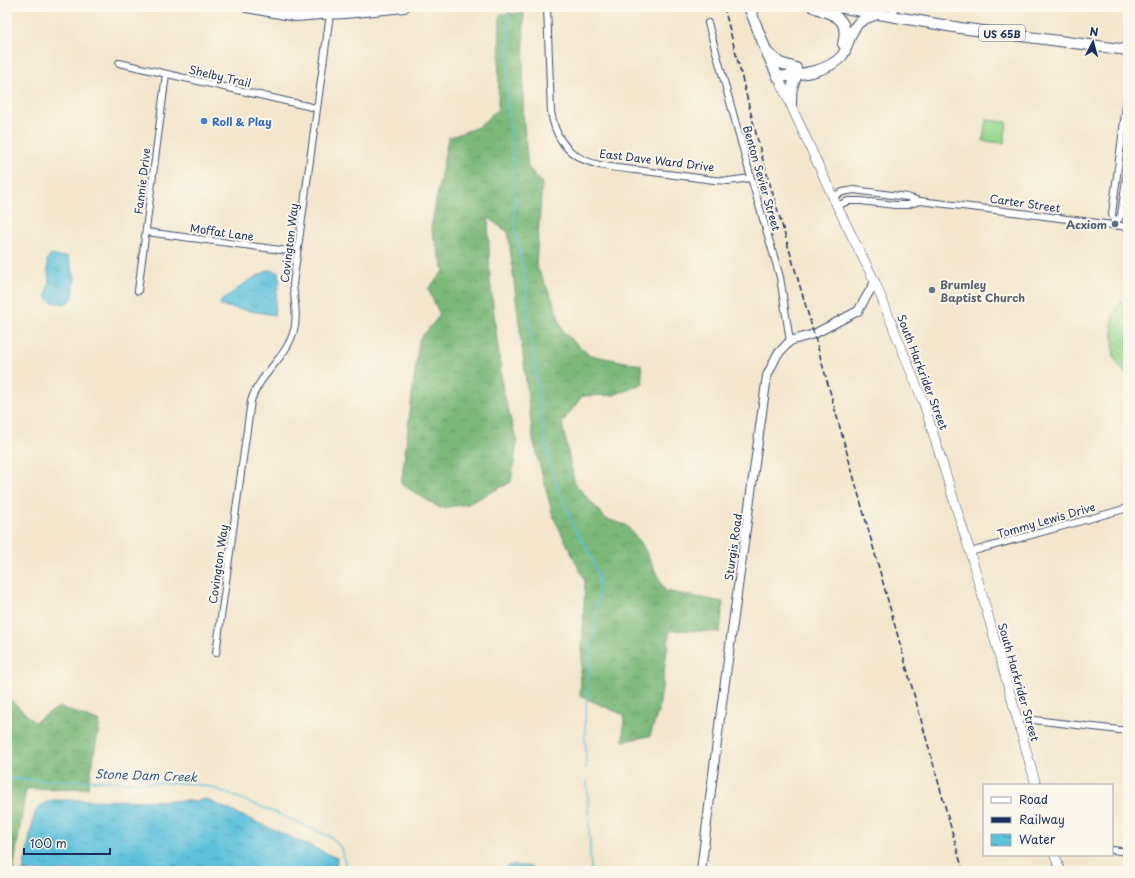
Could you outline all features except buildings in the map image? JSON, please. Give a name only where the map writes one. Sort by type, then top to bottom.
[{"type":"main road","points":[[247,7],[296,16],[404,7]]},
{"type":"main road","points":[[291,7],[325,14]]},
{"type":"main road","name":"South Harkrider Street","points":[[749,7],[767,53],[837,206],[875,282],[924,404],[970,552],[1036,784]]},
{"type":"main road","points":[[777,74],[797,71],[827,60],[836,54],[842,45],[845,35],[844,25],[840,18],[813,7]]},
{"type":"main road","points":[[838,7],[874,11]]},
{"type":"main road","points":[[767,53],[780,63],[797,71],[812,72],[823,68],[843,55],[849,43],[852,32],[864,18],[874,11]]},
{"type":"main road","name":"US 65B","points":[[874,11],[894,12],[960,28],[1128,50]]},
{"type":"main road","points":[[791,104],[792,84],[797,71]]},
{"type":"main road","points":[[1055,856],[1060,871]]},
{"type":"street","name":"East Dave Ward Drive","points":[[547,7],[551,112],[558,136],[569,150],[586,162],[605,167],[714,180],[750,178]]},
{"type":"street","name":"Covington Way","points":[[216,653],[251,401],[254,391],[289,344],[296,320],[293,284],[296,252],[316,108],[325,14]]},
{"type":"street","name":"Benton Sevier Street","points":[[708,23],[750,178],[780,277],[790,341]]},
{"type":"street","name":"Shelby Trail","points":[[119,63],[316,108]]},
{"type":"street","name":"Fannie Drive","points":[[138,291],[166,74]]},
{"type":"street","points":[[1115,225],[1112,214],[1128,90]]},
{"type":"street","points":[[1115,225],[1121,216],[1128,165]]},
{"type":"street","name":"Carter Street","points":[[833,196],[854,190],[907,197],[920,201],[1128,227]]},
{"type":"street","name":"Carter Street","points":[[837,206],[848,201],[907,205],[920,201]]},
{"type":"street","name":"Moffat Lane","points":[[146,232],[296,252]]},
{"type":"street","points":[[790,341],[814,334],[858,311],[875,282]]},
{"type":"street","name":"Sturgis Road","points":[[701,871],[721,711],[768,376],[777,355],[790,341]]},
{"type":"street","name":"Tommy Lewis Drive","points":[[970,552],[1128,508]]},
{"type":"street","points":[[1017,718],[1128,731]]},
{"type":"street","points":[[1113,850],[1128,852]]},
{"type":"green space","points":[[524,13],[523,114],[528,167],[542,183],[536,265],[552,298],[563,332],[589,355],[641,365],[643,384],[614,395],[582,396],[562,423],[575,484],[606,519],[626,525],[642,544],[665,591],[723,602],[720,632],[670,630],[659,709],[650,736],[623,741],[624,715],[580,696],[585,581],[553,516],[533,439],[508,232],[488,218],[490,279],[503,390],[517,443],[511,482],[468,504],[440,508],[401,484],[419,340],[440,315],[428,289],[444,271],[431,228],[448,138],[478,127],[498,109],[500,14]]},
{"type":"green space","points":[[986,120],[1007,122],[1004,143],[983,141]]},
{"type":"green space","points":[[1121,302],[1128,303],[1128,378],[1114,358],[1112,316]]},
{"type":"green space","points":[[7,700],[12,701],[34,722],[59,707],[100,722],[88,788],[26,789],[13,871],[7,871]]},
{"type":"water","points":[[51,254],[59,257],[68,257],[75,277],[73,297],[70,301],[64,304],[51,302],[47,298],[49,283],[47,260]]},
{"type":"water","points":[[269,270],[278,272],[280,282],[277,290],[274,315],[221,306],[220,302],[248,281]]},
{"type":"water","points":[[203,799],[337,858],[336,871],[23,871],[34,816],[38,807],[49,801],[197,801]]},
{"type":"water","points":[[514,865],[531,867],[532,871],[505,871],[507,866]]},
{"type":"waterway","points":[[509,7],[507,99],[512,148],[515,232],[525,277],[529,320],[545,442],[551,468],[560,495],[575,529],[591,556],[598,576],[598,599],[591,648],[585,721],[586,768]]},
{"type":"waterway","name":"Stone Dam Creek","points":[[7,781],[14,779],[188,783],[211,787],[331,837],[341,848],[347,871]]},
{"type":"waterway","points":[[587,780],[591,871]]},
{"type":"railway","points":[[724,7],[762,157],[814,334],[963,871]]},
{"type":"place","name":"Roll & Play","points":[[204,121]]},
{"type":"place","name":"Acxiom","points":[[1115,224]]},
{"type":"place","name":"Brumley Baptist Church","points":[[932,290]]}]
